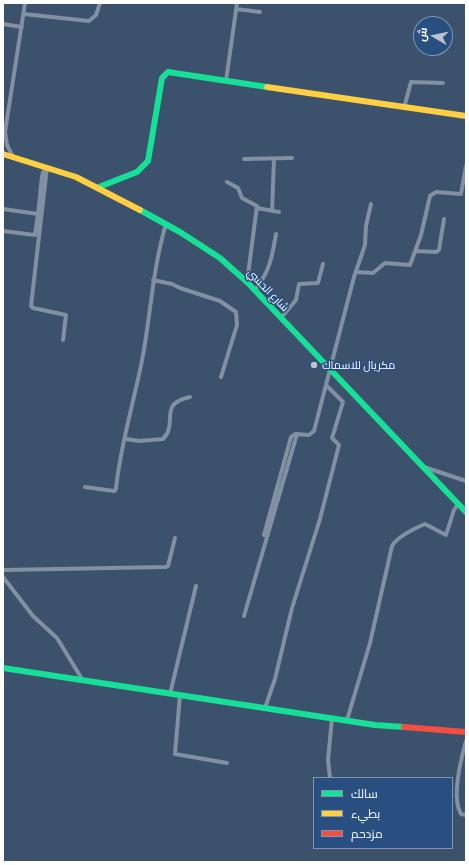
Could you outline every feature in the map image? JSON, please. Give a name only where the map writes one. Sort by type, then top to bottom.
[{"type":"street","points":[[13,157],[7,145],[4,134],[25,3]]},
{"type":"street","points":[[24,14],[88,21],[96,15],[100,3]]},
{"type":"street","points":[[226,81],[237,3]]},
{"type":"street","points":[[236,9],[260,12]]},
{"type":"street","points":[[3,24],[22,27]]},
{"type":"street","points":[[99,188],[137,172],[148,161],[162,78],[165,74],[170,73],[466,116]]},
{"type":"street","points":[[404,108],[411,82],[443,83]]},
{"type":"street","name":"شارع الحسي","points":[[3,154],[47,169],[76,176],[166,224],[220,258],[255,290],[466,512]]},
{"type":"street","points":[[244,160],[292,158]]},
{"type":"street","points":[[272,211],[274,159]]},
{"type":"street","points":[[356,272],[373,273],[384,263],[409,266],[416,251],[431,194],[436,192],[461,194],[466,166]]},
{"type":"street","points":[[3,231],[34,235],[38,226],[43,172],[47,169]]},
{"type":"street","points":[[47,169],[38,226],[31,306],[33,308],[66,315],[63,340]]},
{"type":"street","points":[[227,182],[238,188],[242,198],[255,204],[257,208],[279,212]]},
{"type":"street","points":[[264,535],[291,437],[297,434],[309,435],[314,431],[329,369],[356,272],[366,245],[366,226],[371,204]]},
{"type":"street","points":[[247,282],[257,208]]},
{"type":"street","points":[[3,209],[38,214]]},
{"type":"street","points":[[416,251],[436,252],[439,250],[444,219]]},
{"type":"street","points":[[85,487],[116,490],[146,342],[153,280],[159,248],[166,224]]},
{"type":"street","points":[[255,290],[265,278],[270,267],[276,234]]},
{"type":"street","points":[[282,318],[296,300],[299,284],[318,283],[323,264]]},
{"type":"street","points":[[153,280],[213,298],[236,312],[237,325],[221,377]]},
{"type":"street","points":[[265,708],[275,678],[294,601],[320,519],[338,445],[338,443],[332,438],[343,402],[326,385]]},
{"type":"street","points":[[126,439],[139,441],[163,439],[168,429],[171,408],[180,399],[190,397]]},
{"type":"street","points":[[244,616],[297,434]]},
{"type":"street","points":[[422,467],[466,481]]},
{"type":"street","points":[[346,720],[370,643],[392,546],[396,539],[425,524],[446,535],[454,510],[458,504]]},
{"type":"street","points":[[3,570],[166,567],[168,566],[175,538]]},
{"type":"street","points":[[3,577],[33,616],[57,638],[82,679]]},
{"type":"street","points":[[170,694],[196,586]]},
{"type":"street","points":[[3,668],[375,725],[466,732]]},
{"type":"street","points":[[180,695],[175,754],[227,763]]},
{"type":"street","points":[[330,777],[328,760],[332,718]]},
{"type":"street","points":[[466,741],[458,778],[458,809],[461,814],[466,815]]},
{"type":"traffic: fast","points":[[99,187],[137,172],[148,161],[162,78],[168,72],[267,87]]},
{"type":"traffic: fast","points":[[140,210],[180,232],[220,258],[247,282],[466,512]]},
{"type":"traffic: fast","points":[[3,668],[375,725],[404,727]]},
{"type":"traffic: slow","points":[[267,87],[466,116]]},
{"type":"traffic: slow","points":[[3,154],[76,177],[140,210]]},
{"type":"traffic: jam","points":[[404,727],[466,732]]},
{"type":"place","name":"مكريال للاسماك","points":[[314,365]]}]
